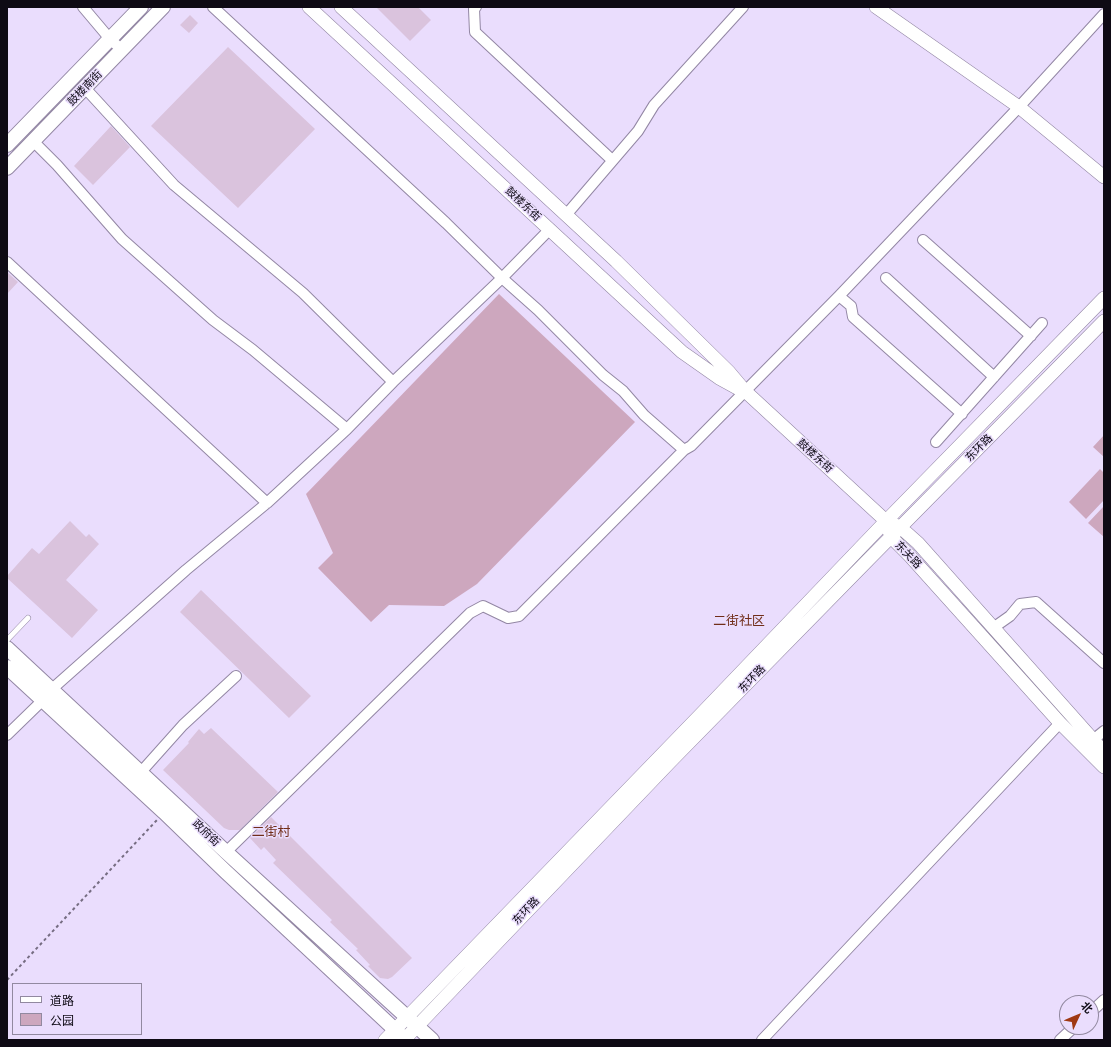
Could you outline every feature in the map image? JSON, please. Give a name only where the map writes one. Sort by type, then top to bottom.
[{"type":"main road","name":"鼓楼南街","points":[[7,145],[141,7]]},
{"type":"main road","name":"鼓楼南街","points":[[7,168],[163,7]]},
{"type":"main road","name":"政府街","points":[[7,648],[47,694],[164,812],[402,1037]]},
{"type":"main road","name":"政府街","points":[[7,667],[47,694],[141,772],[226,852],[432,1040]]},
{"type":"street","points":[[82,7],[110,39],[122,50]]},
{"type":"street","points":[[212,7],[446,223],[502,278],[538,310],[603,375],[623,391],[644,415],[684,450]]},
{"type":"street","name":"鼓楼东街","points":[[309,7],[682,352],[719,378],[745,392]]},
{"type":"street","name":"鼓楼东街","points":[[341,7],[616,261],[699,342],[745,392],[886,521]]},
{"type":"street","points":[[476,7],[474,9],[475,32],[612,160]]},
{"type":"street","points":[[566,215],[612,160],[638,132],[654,105],[743,7]]},
{"type":"street","points":[[876,7],[1019,106],[1104,178]]},
{"type":"street","points":[[226,852],[470,613],[483,606],[508,618],[520,616],[684,450],[691,446],[745,392],[839,296],[1104,14]]},
{"type":"street","points":[[85,88],[174,185],[303,293],[393,382]]},
{"type":"street","points":[[33,141],[57,165],[122,239],[213,320],[254,350],[348,429]]},
{"type":"street","points":[[7,735],[47,694],[186,570],[268,503],[348,429],[393,382],[502,278],[550,229]]},
{"type":"street","points":[[923,240],[1031,336]]},
{"type":"street","points":[[7,262],[268,503]]},
{"type":"street","points":[[886,278],[994,377]]},
{"type":"street","points":[[839,296],[851,306],[853,317],[962,414]]},
{"type":"street","name":"东环路","points":[[385,1040],[402,1037],[411,1021],[703,712],[886,521],[1104,298]]},
{"type":"street","name":"东环路","points":[[411,1021],[660,773],[1104,321]]},
{"type":"street","points":[[936,442],[1042,323]]},
{"type":"street","name":"东关路","points":[[886,521],[900,527],[918,544],[1104,752]]},
{"type":"street","name":"东关路","points":[[886,521],[891,537],[909,555],[1060,723],[1104,767]]},
{"type":"street","points":[[993,628],[1010,616],[1020,604],[1036,602],[1104,663]]},
{"type":"street","points":[[141,772],[183,725],[236,676]]},
{"type":"street","points":[[762,1040],[1060,723]]},
{"type":"street","points":[[1093,740],[1104,731]]},
{"type":"lane","points":[[7,640],[28,618]]},
{"type":"path","points":[[7,980],[164,812]]},
{"type":"green space","points":[[499,294],[635,422],[477,584],[444,606],[389,605],[371,622],[318,568],[333,553],[306,494]]},
{"type":"green space","points":[[1104,435],[1104,457],[1093,447]]},
{"type":"green space","points":[[1100,469],[1104,473],[1104,500],[1086,519],[1069,502]]},
{"type":"green space","points":[[1104,506],[1104,537],[1088,523]]},
{"type":"building","points":[[376,7],[418,7],[431,20],[410,41]]},
{"type":"building","points":[[190,15],[198,23],[189,33],[180,25]]},
{"type":"building","points":[[228,47],[315,129],[238,208],[151,126]]},
{"type":"building","points":[[111,126],[130,147],[93,185],[74,166]]},
{"type":"building","points":[[7,272],[18,282],[7,294]]},
{"type":"building","points":[[70,521],[86,537],[89,534],[99,544],[66,580],[98,610],[72,638],[7,578],[7,576],[32,548],[39,554]]},
{"type":"building","points":[[201,590],[311,696],[289,718],[180,612]]},
{"type":"building","points":[[211,728],[278,792],[240,830],[229,830],[224,828],[163,770],[189,743],[188,742],[199,729],[204,734]]},
{"type":"building","points":[[271,817],[412,958],[392,977],[388,979],[380,978],[368,966],[370,965],[356,950],[358,949],[330,922],[332,920],[273,863],[276,860],[264,847],[261,850],[250,838]]},
{"type":"district","name":"二街社区","points":[[739,621]]},
{"type":"district","name":"二街村","points":[[271,832]]}]
